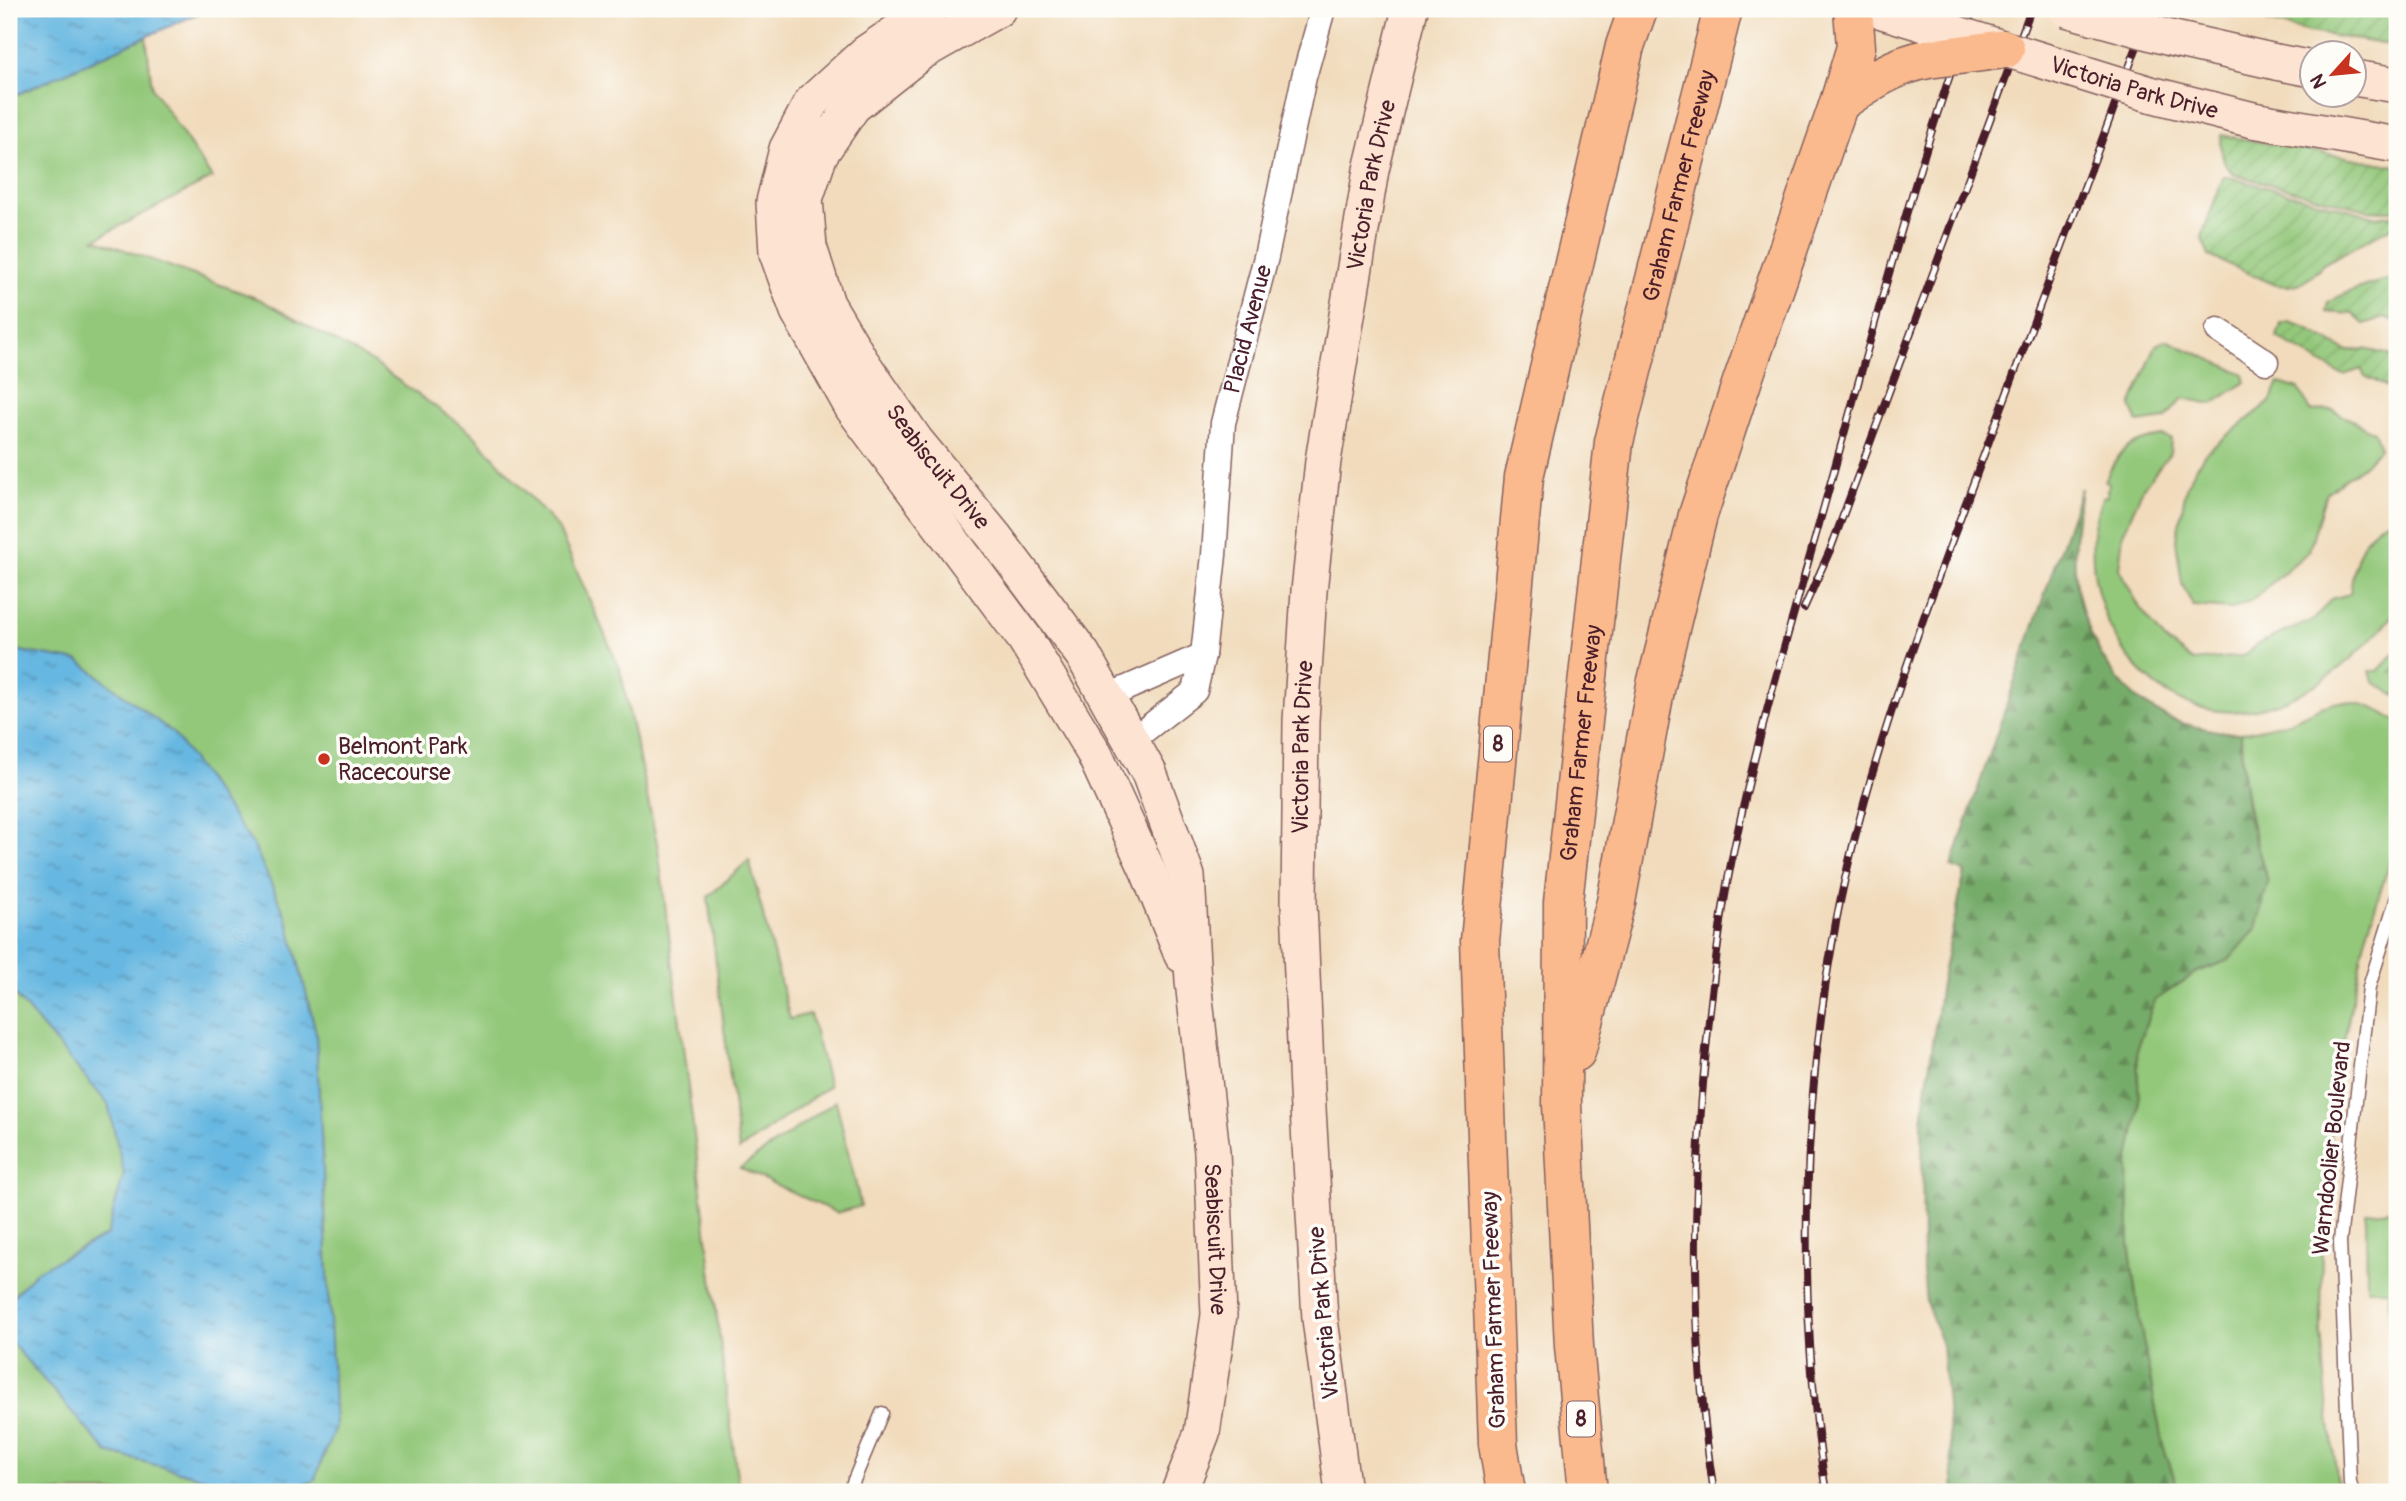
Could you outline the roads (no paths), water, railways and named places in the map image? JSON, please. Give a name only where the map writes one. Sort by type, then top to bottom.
[{"type":"highway","name":"Graham Farmer Freeway","points":[[1506,1492],[1498,1444],[1479,941],[1524,477],[1625,46],[1638,9]]},
{"type":"highway","name":"Graham Farmer Freeway","points":[[1588,1492],[1574,1346],[1562,1105],[1563,902],[1614,442],[1723,9]]},
{"type":"highway","points":[[1562,1105],[1616,902],[1656,685],[1698,515],[1839,103],[1856,47],[1853,9]]},
{"type":"highway","points":[[1839,103],[1877,77],[1913,62],[1933,43],[2005,48]]},
{"type":"street","name":"Seabiscuit Drive","points":[[931,9],[866,52],[812,102],[787,149],[774,202],[777,253],[798,311],[852,407],[1025,639],[1094,753],[1148,871],[1193,981]]},
{"type":"street","name":"Seabiscuit Drive","points":[[998,9],[920,53],[853,106],[820,154],[805,199],[809,247],[827,304],[860,360],[915,440],[994,537],[1083,655],[1149,773],[1187,876],[1193,981],[1212,1152],[1219,1315],[1202,1433],[1179,1492]]},
{"type":"street","name":"Placid Avenue","points":[[1131,741],[1195,691],[1203,654],[1214,555],[1223,423],[1266,257],[1304,77],[1323,9]]},
{"type":"street","name":"Victoria Park Drive","points":[[1343,1492],[1320,1320],[1307,1104],[1299,904],[1301,721],[1309,591],[1323,461],[1371,170],[1410,9]]},
{"type":"street","points":[[1876,9],[1933,43]]},
{"type":"street","points":[[2066,9],[2170,38],[2298,66]]},
{"type":"street","name":"Victoria Park Drive","points":[[2005,48],[2150,94],[2253,120],[2397,145]]},
{"type":"street","points":[[2368,80],[2397,85]]},
{"type":"street","points":[[2218,330],[2266,362]]},
{"type":"street","points":[[1106,697],[1203,654]]},
{"type":"lane","name":"Warndoolier Boulevard","points":[[2353,1492],[2350,1483],[2340,1241],[2369,987],[2397,897]]},
{"type":"lane","points":[[849,1492],[882,1413]]},
{"type":"water","points":[[9,9],[208,9],[9,98]]},
{"type":"water","points":[[9,649],[79,661],[173,733],[254,846],[288,921],[316,1032],[327,1253],[335,1427],[314,1481],[277,1492],[258,1492],[107,1452],[9,1340],[9,1300],[38,1270],[107,1235],[124,1173],[108,1104],[9,988]]},
{"type":"railway","points":[[1714,1492],[1700,1375],[1697,1197],[1703,1079],[1727,884],[1773,686],[1914,189],[1973,9]]},
{"type":"railway","points":[[1804,608],[1831,548],[2031,9]]},
{"type":"railway","points":[[1826,1492],[1810,1350],[1807,1207],[1816,1064],[1836,922],[1863,805],[1898,691],[2151,9]]},
{"type":"place","name":"Belmont Park Racecourse","points":[[324,759]]}]
